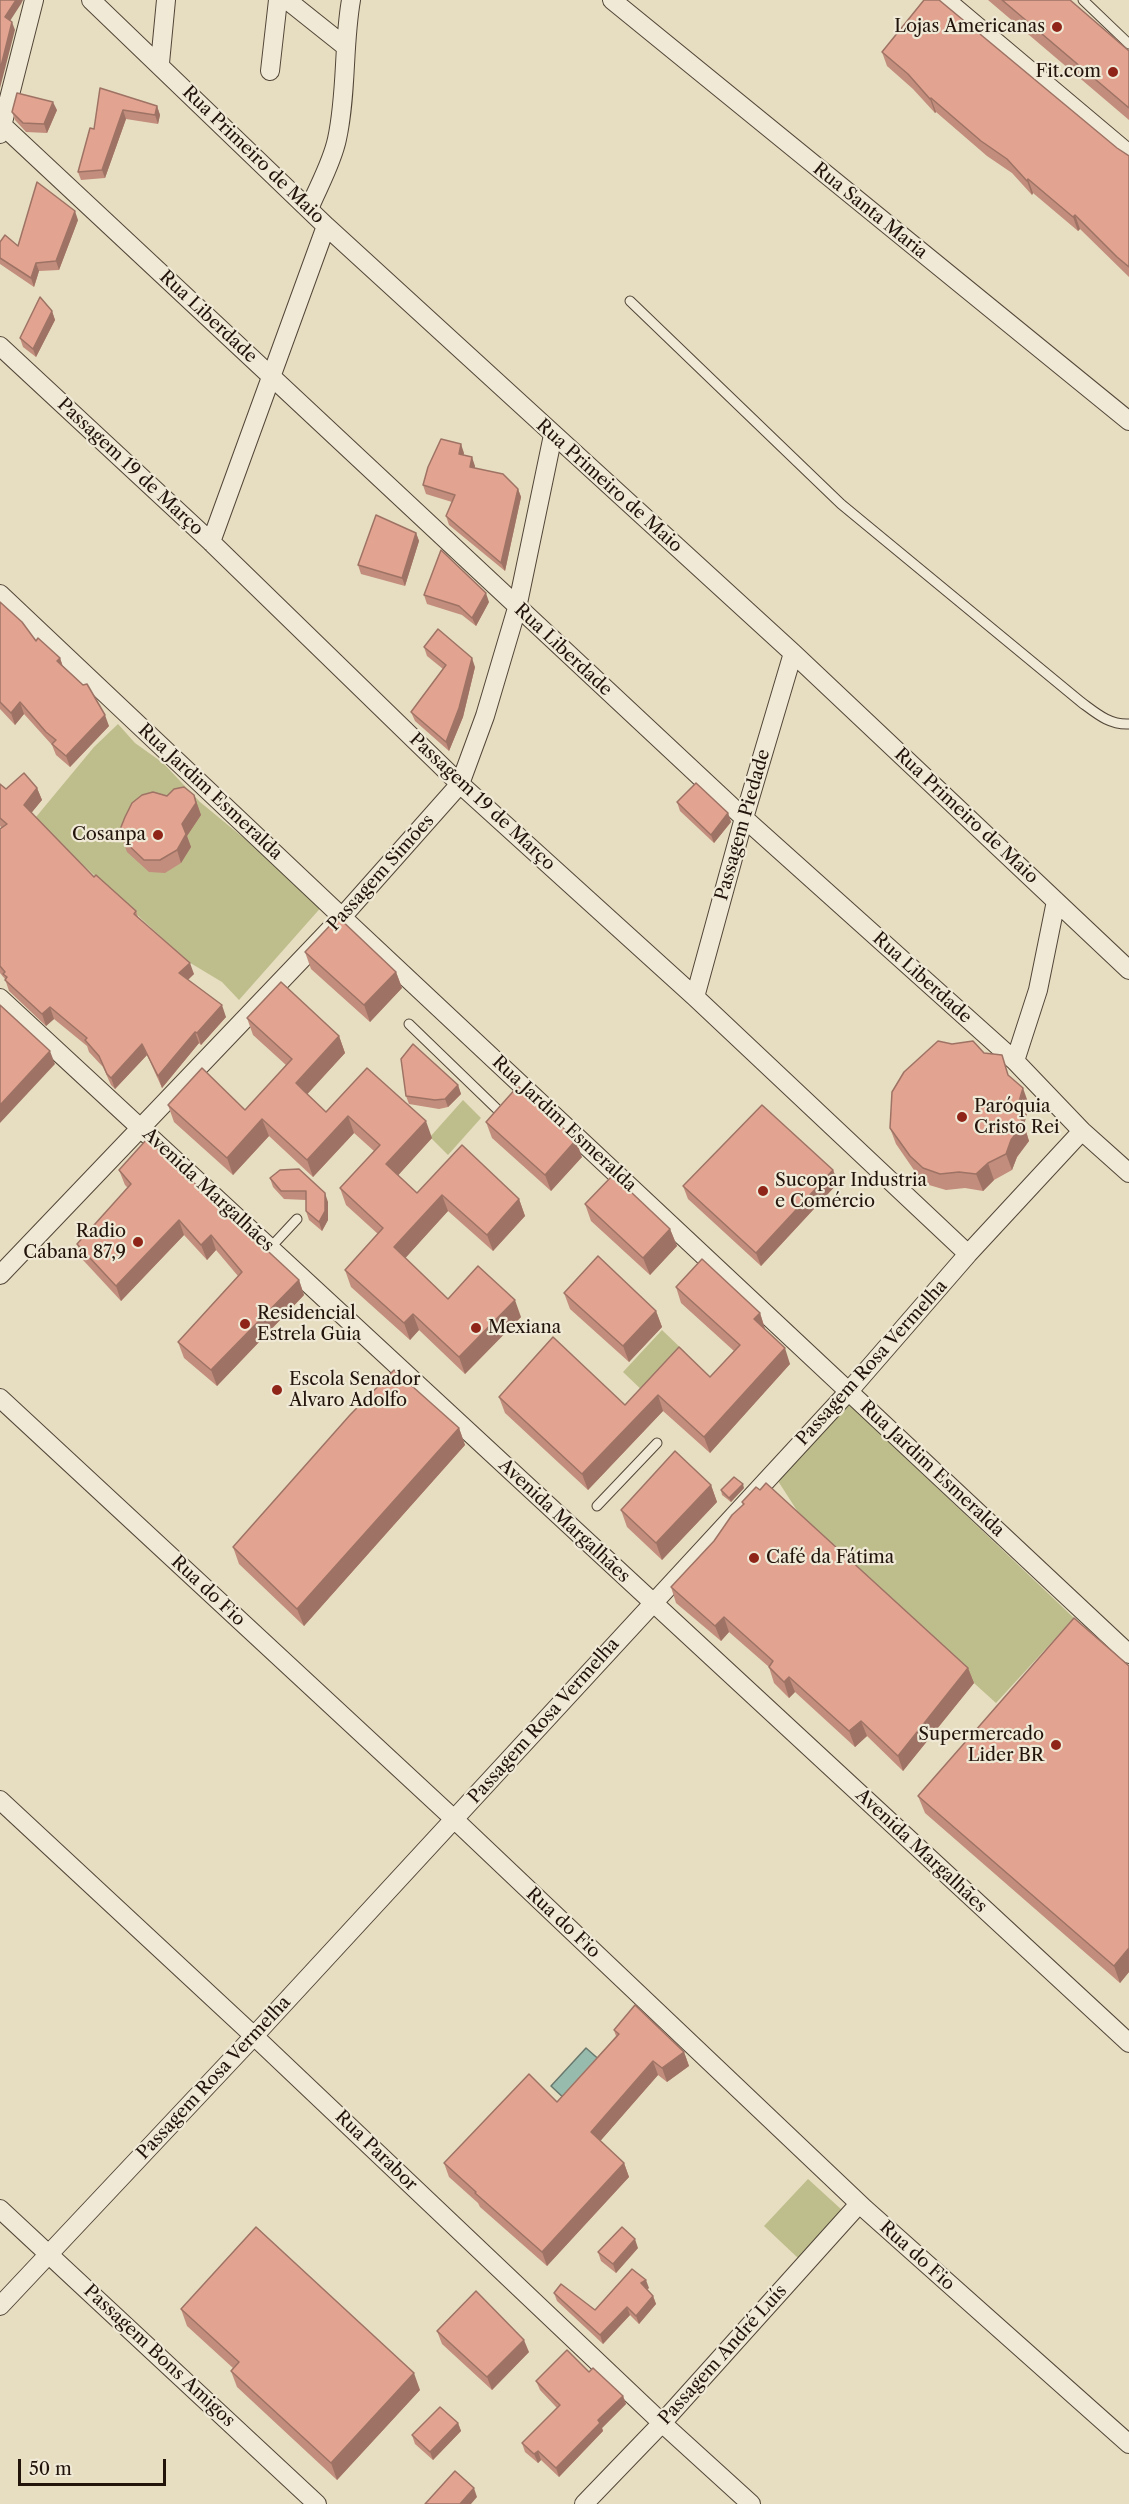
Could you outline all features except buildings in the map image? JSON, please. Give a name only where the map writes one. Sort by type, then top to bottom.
[{"type":"street","points":[[1,128],[34,0]]},
{"type":"street","name":"Rua Primeiro de Maio","points":[[91,0],[326,226],[793,653],[1129,970]]},
{"type":"street","points":[[159,63],[166,0]]},
{"type":"street","points":[[270,71],[278,0]]},
{"type":"street","points":[[287,0],[346,47]]},
{"type":"street","points":[[309,209],[337,142],[344,95],[347,24],[351,0]]},
{"type":"street","name":"Rua Santa Maria","points":[[612,0],[1129,421]]},
{"type":"street","points":[[946,0],[1129,154]]},
{"type":"street","name":"Rua Liberdade","points":[[1,128],[272,376],[517,608],[744,818],[1015,1061],[1082,1131],[1129,1173]]},
{"type":"street","points":[[212,542],[326,226]]},
{"type":"street","name":"Passagem 19 de Março","points":[[0,346],[212,542],[460,784],[695,997],[968,1254]]},
{"type":"street","name":"Passagem Simões","points":[[0,1275],[342,917],[460,784],[485,716],[517,608],[553,435]]},
{"type":"street","name":"Rua Jardim Esmeralda","points":[[0,594],[1129,1654]]},
{"type":"street","name":"Passagem Piedade","points":[[695,997],[744,818],[793,653]]},
{"type":"street","points":[[1015,1061],[1038,990],[1056,901]]},
{"type":"street","name":"Avenida Margalhães","points":[[0,998],[1129,2043]]},
{"type":"street","name":"Passagem Rosa Vermelha","points":[[0,2306],[254,2036],[849,1391],[968,1254],[1082,1131]]},
{"type":"street","name":"Rua do Fio","points":[[0,1398],[454,1819],[859,2204],[1129,2444]]},
{"type":"street","name":"Rua Parabor","points":[[0,1800],[751,2504]]},
{"type":"street","name":"Passagem André Luís","points":[[584,2504],[662,2423],[859,2204]]},
{"type":"street","name":"Passagem Bons Amigos","points":[[0,2209],[317,2504]]},
{"type":"lane","points":[[1083,0],[1129,44]]},
{"type":"lane","points":[[630,301],[841,504],[878,536],[1081,702],[1109,721],[1116,724],[1129,724]]},
{"type":"lane","points":[[409,1024],[500,1112]]},
{"type":"lane","points":[[270,1248],[297,1219]]},
{"type":"lane","points":[[597,1506],[657,1443]]},
{"type":"green space","points":[[118,724],[135,743],[163,763],[200,802],[324,904],[239,1000],[222,982],[187,961],[81,863],[36,817],[94,747]]},
{"type":"green space","points":[[463,1100],[481,1118],[448,1155],[430,1137]]},
{"type":"green space","points":[[662,1330],[685,1352],[646,1394],[623,1372]]},
{"type":"green space","points":[[849,1404],[1074,1618],[996,1703],[816,1540],[778,1481]]},
{"type":"green space","points":[[808,2179],[842,2210],[798,2258],[764,2226]]},
{"type":"shaded area","points":[[586,2048],[603,2063],[568,2102],[551,2086]]},
{"type":"place","name":"Lojas Americanas","points":[[1057,27]]},
{"type":"place","name":"Fit.com","points":[[1113,72]]},
{"type":"place","name":"Cosanpa","points":[[158,835]]},
{"type":"place","name":"Paróquia Cristo Rei","points":[[962,1117]]},
{"type":"place","name":"Sucopar Industria e Comércio","points":[[763,1191]]},
{"type":"place","name":"Radio Cabana 87,9","points":[[138,1242]]},
{"type":"place","name":"Residencial Estrela Guia","points":[[245,1324]]},
{"type":"place","name":"Mexiana","points":[[476,1328]]},
{"type":"place","name":"Escola Senador Alvaro Adolfo","points":[[277,1390]]},
{"type":"place","name":"Café da Fátima","points":[[754,1558]]},
{"type":"place","name":"Supermercado Lider BR","points":[[1056,1745]]}]
